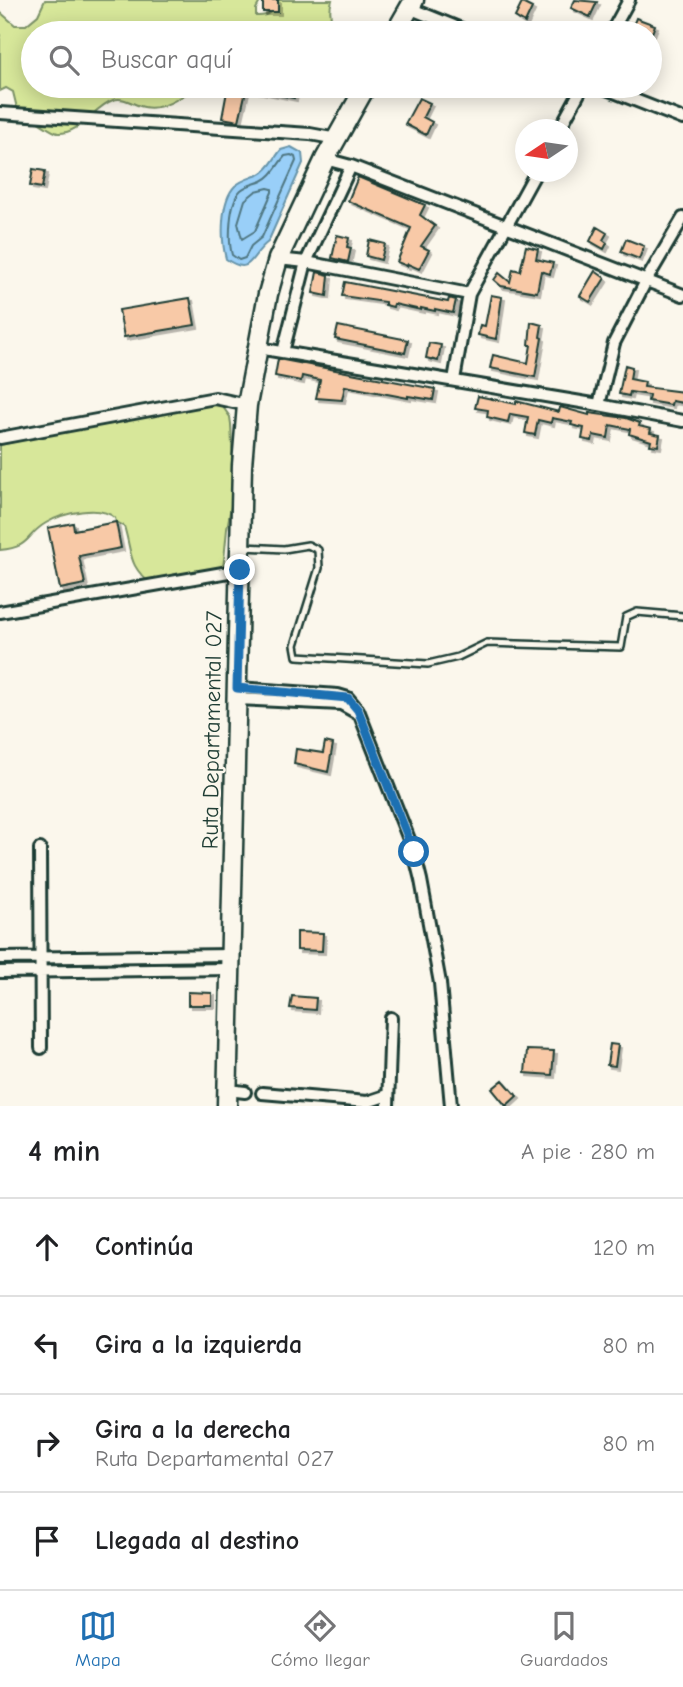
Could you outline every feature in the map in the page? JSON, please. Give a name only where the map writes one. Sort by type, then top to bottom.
[{"type":"main road","points":[[402,21],[412,4]]},
{"type":"main road","name":"Ruta Departamental 027","points":[[232,1098],[231,962],[242,465],[247,405],[268,294],[278,259],[325,159],[359,98]]},
{"type":"street","points":[[618,21],[629,0]]},
{"type":"street","points":[[412,4],[447,21]]},
{"type":"street","points":[[565,119],[576,98]]},
{"type":"street","points":[[630,98],[683,119]]},
{"type":"street","points":[[0,113],[310,134],[337,139]]},
{"type":"street","points":[[325,159],[351,166],[683,295]]},
{"type":"street","points":[[283,352],[306,262],[351,166]]},
{"type":"street","points":[[454,380],[469,293],[530,182]]},
{"type":"street","points":[[599,405],[614,343],[683,218]]},
{"type":"street","points":[[278,259],[469,293]]},
{"type":"street","points":[[258,348],[683,421]]},
{"type":"street","points":[[0,438],[215,398],[247,405]]},
{"type":"street","points":[[0,612],[240,570]]},
{"type":"street","points":[[237,693],[341,705],[360,715],[414,852],[421,880],[440,983],[451,1106]]},
{"type":"street","points":[[40,849],[41,1048]]},
{"type":"street","points":[[0,958],[231,962]]},
{"type":"street","points":[[0,972],[231,962]]},
{"type":"street","points":[[262,1093],[367,1102],[388,1101],[391,1018]]},
{"type":"street","points":[[232,1098],[239,1106]]},
{"type":"lane","points":[[240,547],[284,549],[308,545],[318,550],[318,568],[295,645],[298,656],[428,664],[458,657],[487,643],[621,648],[626,617],[637,612],[683,615]]},
{"type":"green space","points":[[45,0],[261,0],[256,9],[256,16],[260,16],[270,12],[277,0],[332,0],[332,21],[31,21],[38,15]]},
{"type":"green space","points":[[0,12],[15,25],[21,25],[21,98],[179,98],[151,108],[125,100],[113,100],[80,125],[58,133],[17,108],[13,92],[6,88],[0,91]]},
{"type":"green space","points":[[196,402],[220,403],[230,417],[234,489],[223,570],[153,586],[135,565],[124,526],[100,511],[71,513],[53,519],[39,527],[18,546],[0,550],[0,445],[87,426],[112,424]]},
{"type":"water","points":[[291,147],[302,153],[303,163],[268,242],[246,265],[234,264],[226,259],[223,242],[224,211],[230,193],[241,182],[263,172],[281,150]]},
{"type":"building","points":[[263,0],[278,0],[278,12],[263,12]]},
{"type":"building","points":[[575,0],[597,2],[590,17],[571,8]]},
{"type":"building","points":[[522,3],[532,8],[526,21],[515,17]]},
{"type":"building","points":[[226,98],[244,98],[239,121],[222,118]]},
{"type":"building","points":[[419,98],[430,103],[423,117],[432,122],[426,135],[405,124]]},
{"type":"building","points":[[33,169],[45,171],[42,188],[30,186]]},
{"type":"building","points":[[358,177],[425,205],[420,215],[435,226],[421,246],[429,250],[419,269],[397,262],[411,228],[348,201]]},
{"type":"building","points":[[597,227],[607,233],[603,240],[607,243],[604,249],[590,241]]},
{"type":"building","points":[[337,235],[349,238],[347,247],[351,248],[348,262],[332,258]]},
{"type":"building","points":[[626,239],[644,246],[639,259],[621,252]]},
{"type":"building","points":[[369,240],[385,244],[381,260],[366,256]]},
{"type":"building","points":[[526,246],[538,249],[536,259],[553,263],[550,274],[541,271],[537,292],[501,286],[494,280],[499,273],[510,282],[513,269],[520,271]]},
{"type":"building","points":[[595,271],[605,278],[590,302],[580,296]]},
{"type":"building","points":[[317,272],[329,275],[327,296],[313,293]]},
{"type":"building","points":[[345,282],[448,302],[449,298],[456,300],[453,313],[394,304],[393,307],[385,305],[385,302],[342,296]]},
{"type":"building","points":[[491,295],[502,297],[496,339],[478,335],[480,325],[485,326]]},
{"type":"building","points":[[190,298],[195,325],[124,337],[119,310]]},
{"type":"building","points":[[531,322],[542,325],[535,377],[490,368],[493,355],[528,363]]},
{"type":"building","points":[[338,326],[408,340],[405,353],[335,339]]},
{"type":"building","points":[[429,343],[441,345],[438,361],[426,358]]},
{"type":"building","points":[[278,359],[435,389],[433,400],[345,386],[342,400],[316,398],[320,380],[302,376],[301,381],[275,376]]},
{"type":"building","points":[[625,365],[632,367],[630,379],[645,382],[644,387],[683,392],[683,403],[672,401],[671,405],[648,401],[649,395],[630,392],[629,396],[619,394]]},
{"type":"building","points":[[478,396],[516,404],[516,401],[559,412],[560,407],[589,415],[626,418],[651,429],[650,433],[660,435],[658,446],[650,445],[651,441],[629,434],[630,429],[610,425],[608,438],[593,435],[592,441],[582,439],[584,428],[571,425],[572,422],[552,418],[551,423],[538,420],[535,435],[525,433],[528,417],[510,414],[508,422],[487,417],[488,410],[475,408]]},
{"type":"building","points":[[116,522],[121,548],[79,556],[85,584],[60,589],[48,528],[73,523],[74,530]]},
{"type":"building","points":[[325,742],[333,744],[328,772],[294,764],[296,749],[323,753]]},
{"type":"building","points":[[297,932],[323,933],[322,951],[297,950]]},
{"type":"building","points":[[188,992],[212,993],[212,1005],[188,1005]]},
{"type":"building","points":[[292,996],[316,998],[315,1010],[290,1008]]},
{"type":"building","points":[[610,1044],[618,1045],[615,1066],[607,1065]]},
{"type":"building","points":[[527,1050],[554,1051],[552,1075],[525,1073]]},
{"type":"building","points":[[503,1080],[517,1096],[506,1106],[492,1089]]},
{"type":"route","points":[[240,570],[237,688],[348,698],[358,710],[414,852]]}]
